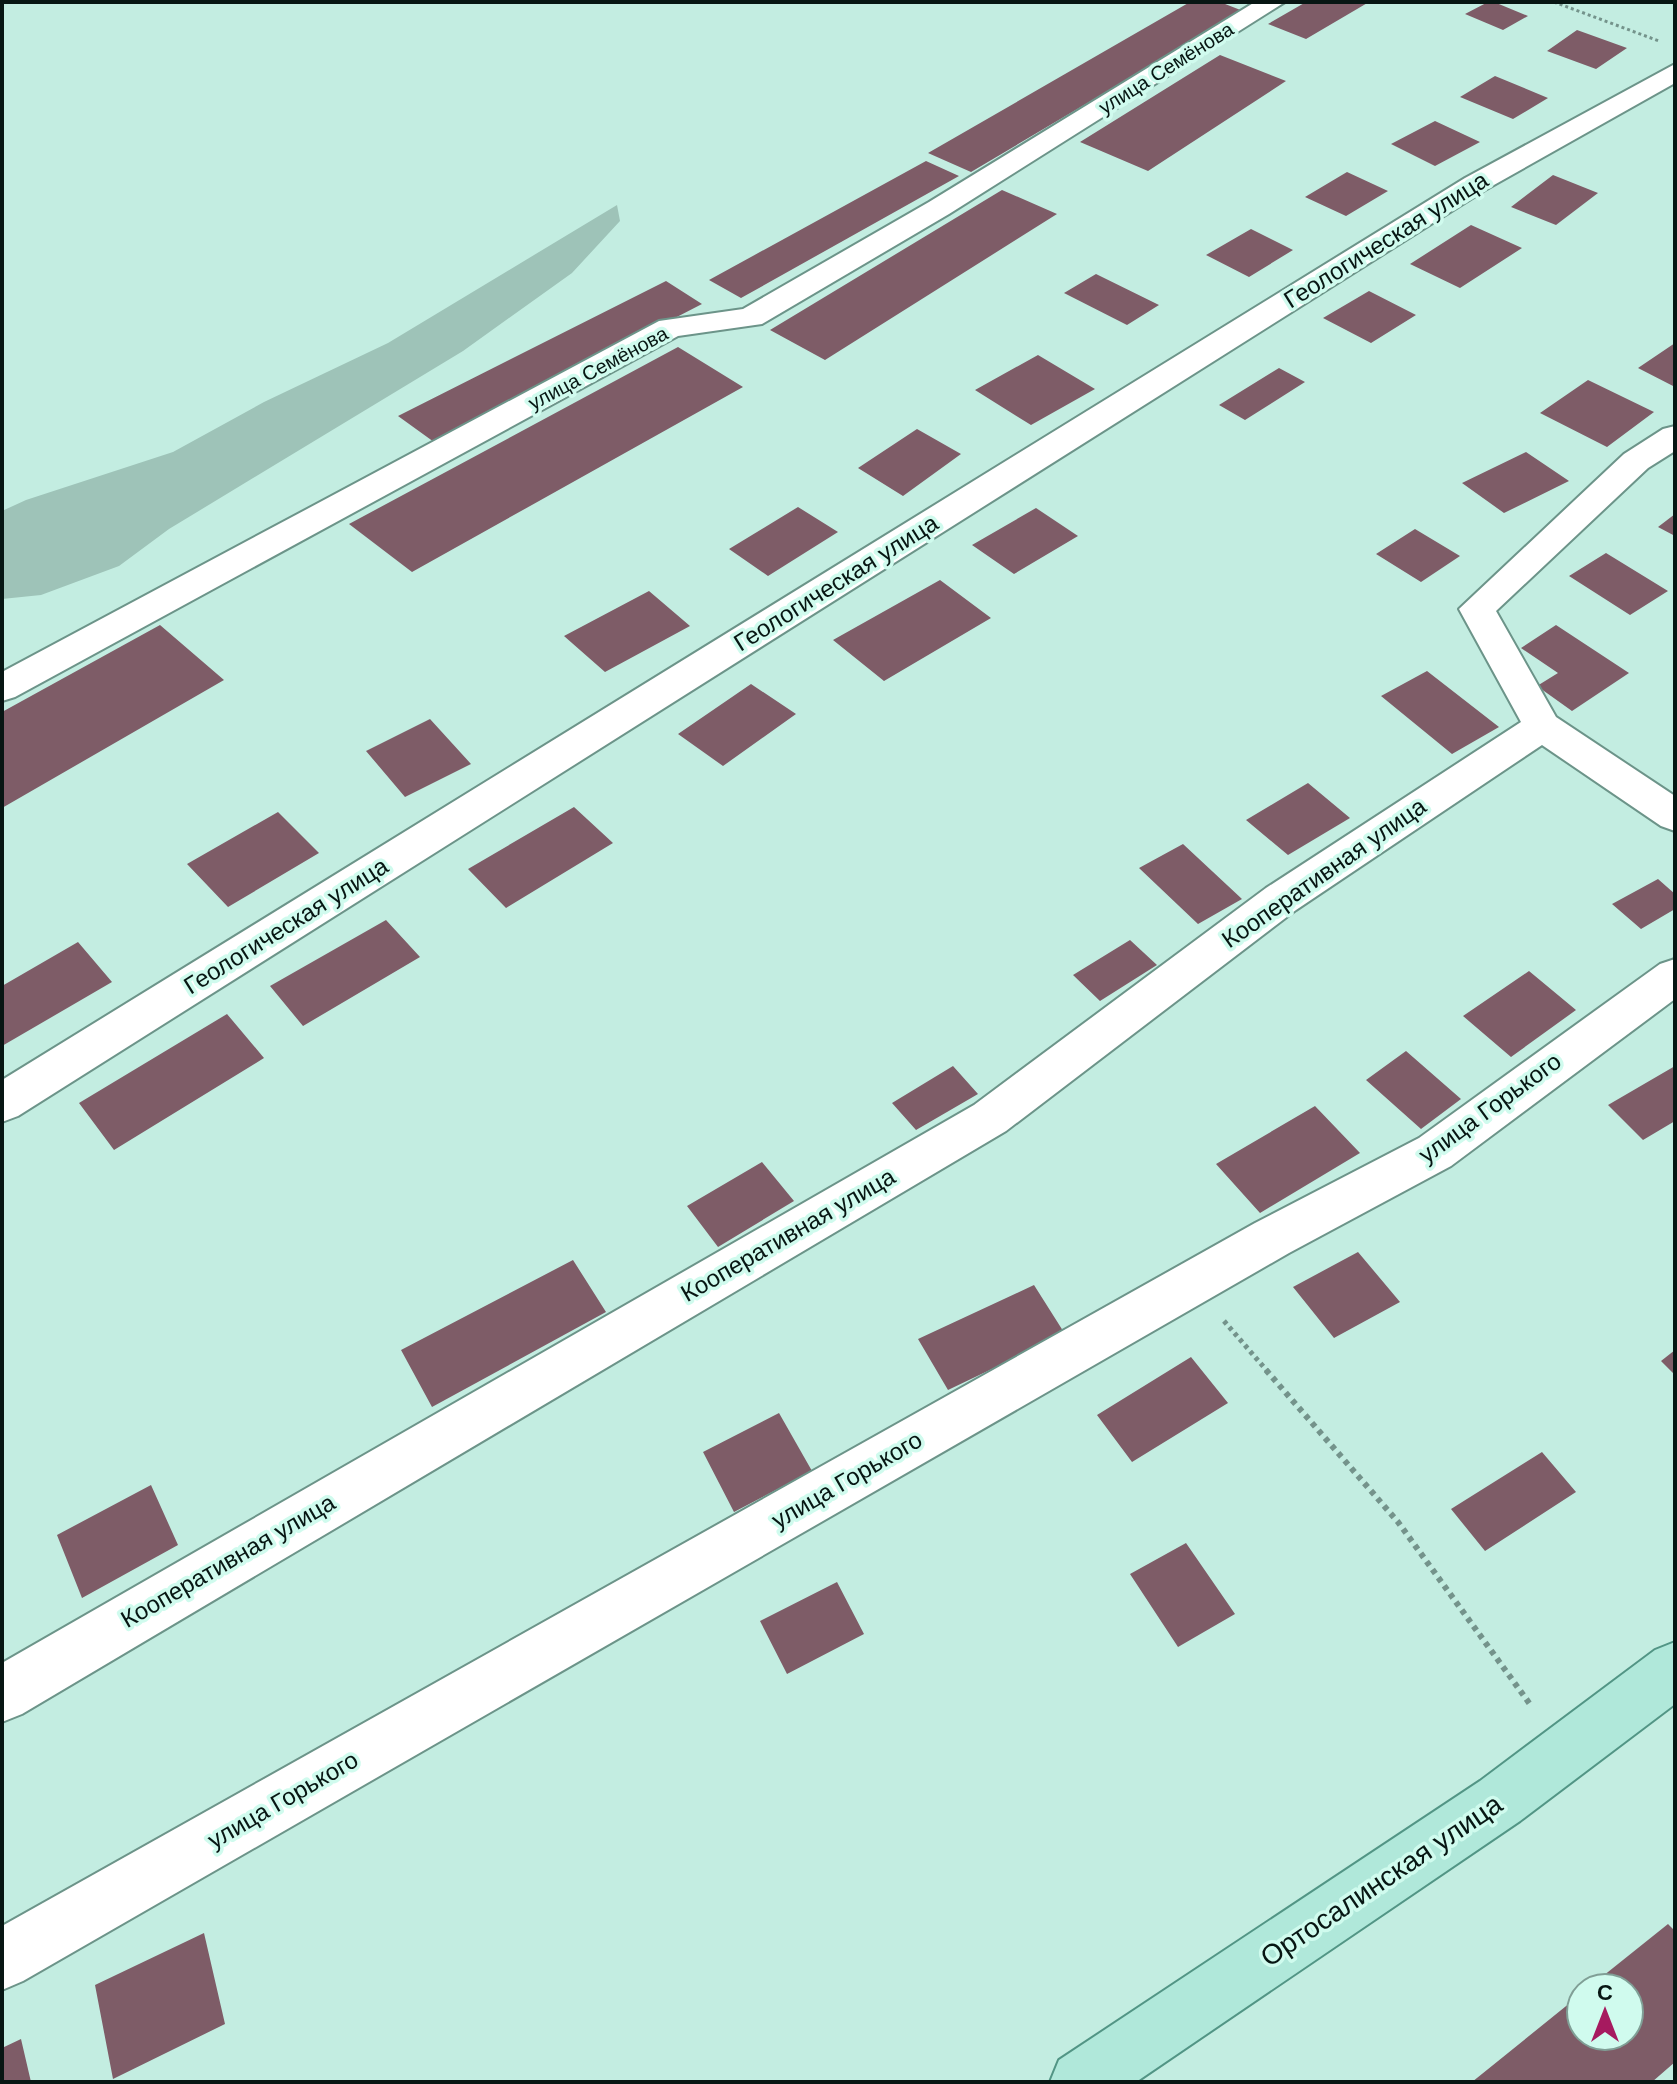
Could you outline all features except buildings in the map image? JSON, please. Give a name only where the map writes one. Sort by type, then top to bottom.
[{"type":"main road","name":"Ортосалинская улица","points":[[1081,2082],[1566,1753],[1675,1670]]},
{"type":"street","name":"улица Семёнова","points":[[2,688],[670,328],[751,317],[939,208],[1272,2]]},
{"type":"street","name":"Геологическая улица","points":[[2,1103],[1475,184],[1668,57]]},
{"type":"street","points":[[1675,436],[1636,461],[1477,609],[1542,726],[1675,816]]},
{"type":"street","name":"Кооперативная улица","points":[[2,1694],[990,1118],[1281,899],[1542,726]]},
{"type":"street","name":"улица Горького","points":[[2,1960],[1191,1285],[1435,1152],[1675,976]]},
{"type":"path","points":[[1554,2],[1668,57]]},
{"type":"path","points":[[1191,1285],[1398,1522],[1566,1753]]},
{"type":"shaded area","points":[[617,205],[620,221],[572,273],[463,351],[169,529],[119,566],[41,595],[2,599],[2,511],[26,500],[173,452],[264,402],[388,343]]}]
